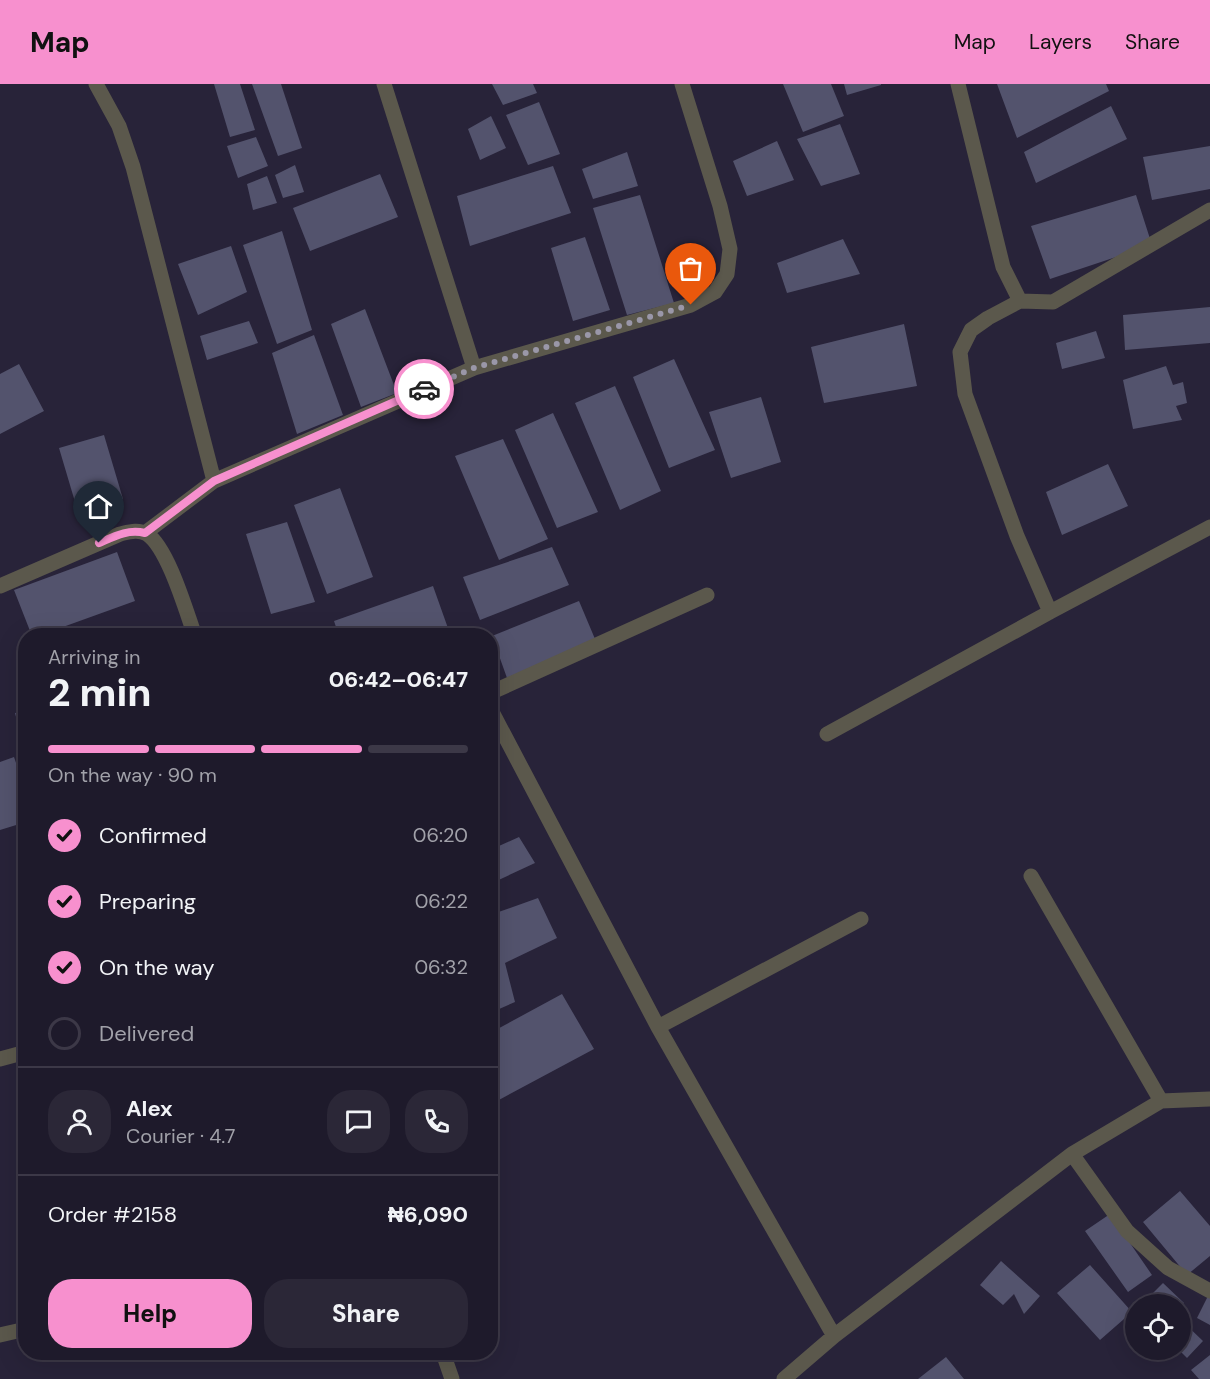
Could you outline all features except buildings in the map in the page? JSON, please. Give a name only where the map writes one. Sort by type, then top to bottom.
[{"type":"street","points":[[96,84],[119,126],[133,167],[214,481]]},
{"type":"street","points":[[384,84],[474,368]]},
{"type":"street","points":[[145,533],[214,481],[474,368],[691,305],[715,292],[727,274],[730,249],[720,206],[682,84]]},
{"type":"street","points":[[958,84],[1003,267],[1020,301]]},
{"type":"street","points":[[1050,612],[1017,536],[965,394],[960,352],[971,330],[988,318],[1020,301],[1053,302],[1210,210]]},
{"type":"street","points":[[827,734],[1210,527]]},
{"type":"street","points":[[0,586],[134,530],[145,533],[156,542],[168,562],[192,628]]},
{"type":"street","points":[[498,689],[707,595]]},
{"type":"street","points":[[498,723],[658,1027],[834,1336]]},
{"type":"street","points":[[1031,876],[1161,1101]]},
{"type":"street","points":[[658,1027],[861,919]]},
{"type":"street","points":[[0,1059],[18,1054]]},
{"type":"street","points":[[784,1379],[834,1336],[1072,1154],[1161,1101],[1210,1099]]},
{"type":"street","points":[[1072,1154],[1127,1231],[1168,1268],[1210,1292]]},
{"type":"street","points":[[0,1335],[18,1331]]},
{"type":"street","points":[[445,1360],[452,1379]]},
{"type":"way so far","points":[[424,389],[474,368],[691,305]]},
{"type":"route","points":[[99,543],[134,530],[145,533],[214,481],[424,389]]}]
